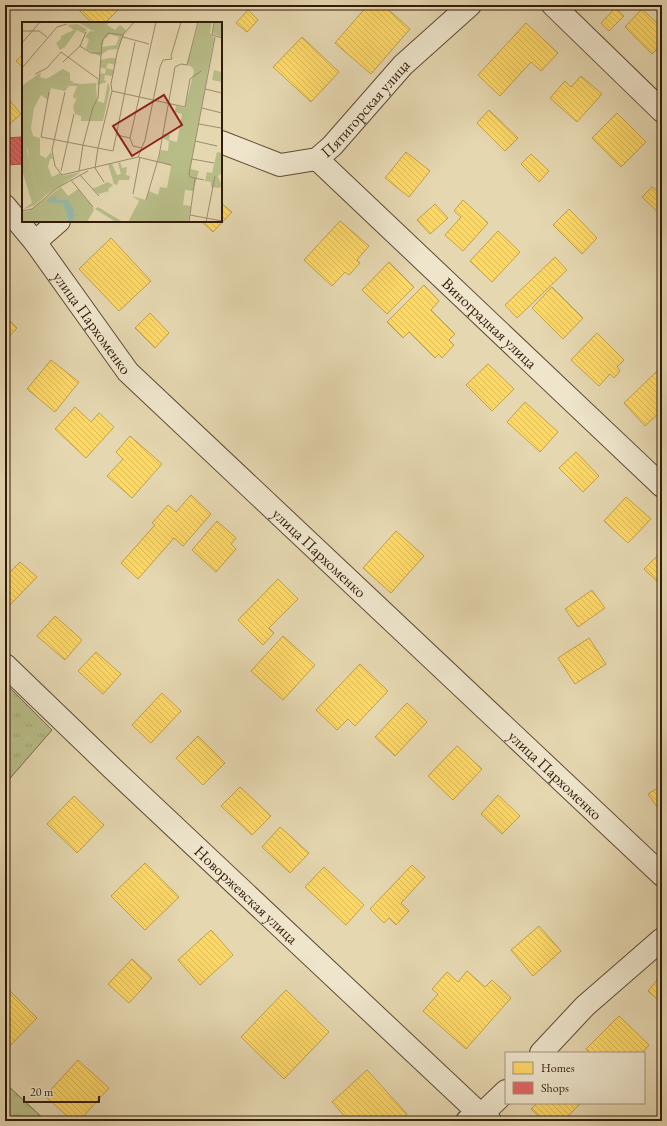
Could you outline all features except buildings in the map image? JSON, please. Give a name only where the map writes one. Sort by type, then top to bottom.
[{"type":"street","name":"Пятигорская улица","points":[[222,142],[280,165],[317,159],[332,146],[403,65],[470,5]]},
{"type":"street","points":[[553,5],[662,111]]},
{"type":"street","name":"Виноградная улица","points":[[317,159],[662,486]]},
{"type":"street","name":"улица Пархоменко","points":[[5,206],[35,242],[128,372],[662,875]]},
{"type":"street","points":[[35,242],[58,222]]},
{"type":"street","name":"Новоржевская улица","points":[[5,665],[479,1119]]},
{"type":"street","points":[[542,1052],[584,1006],[662,939]]},
{"type":"street","points":[[479,1119],[505,1092]]},
{"type":"green space","points":[[5,683],[52,730],[5,784]]},
{"type":"green space","points":[[5,1083],[46,1121],[5,1121]]}]
